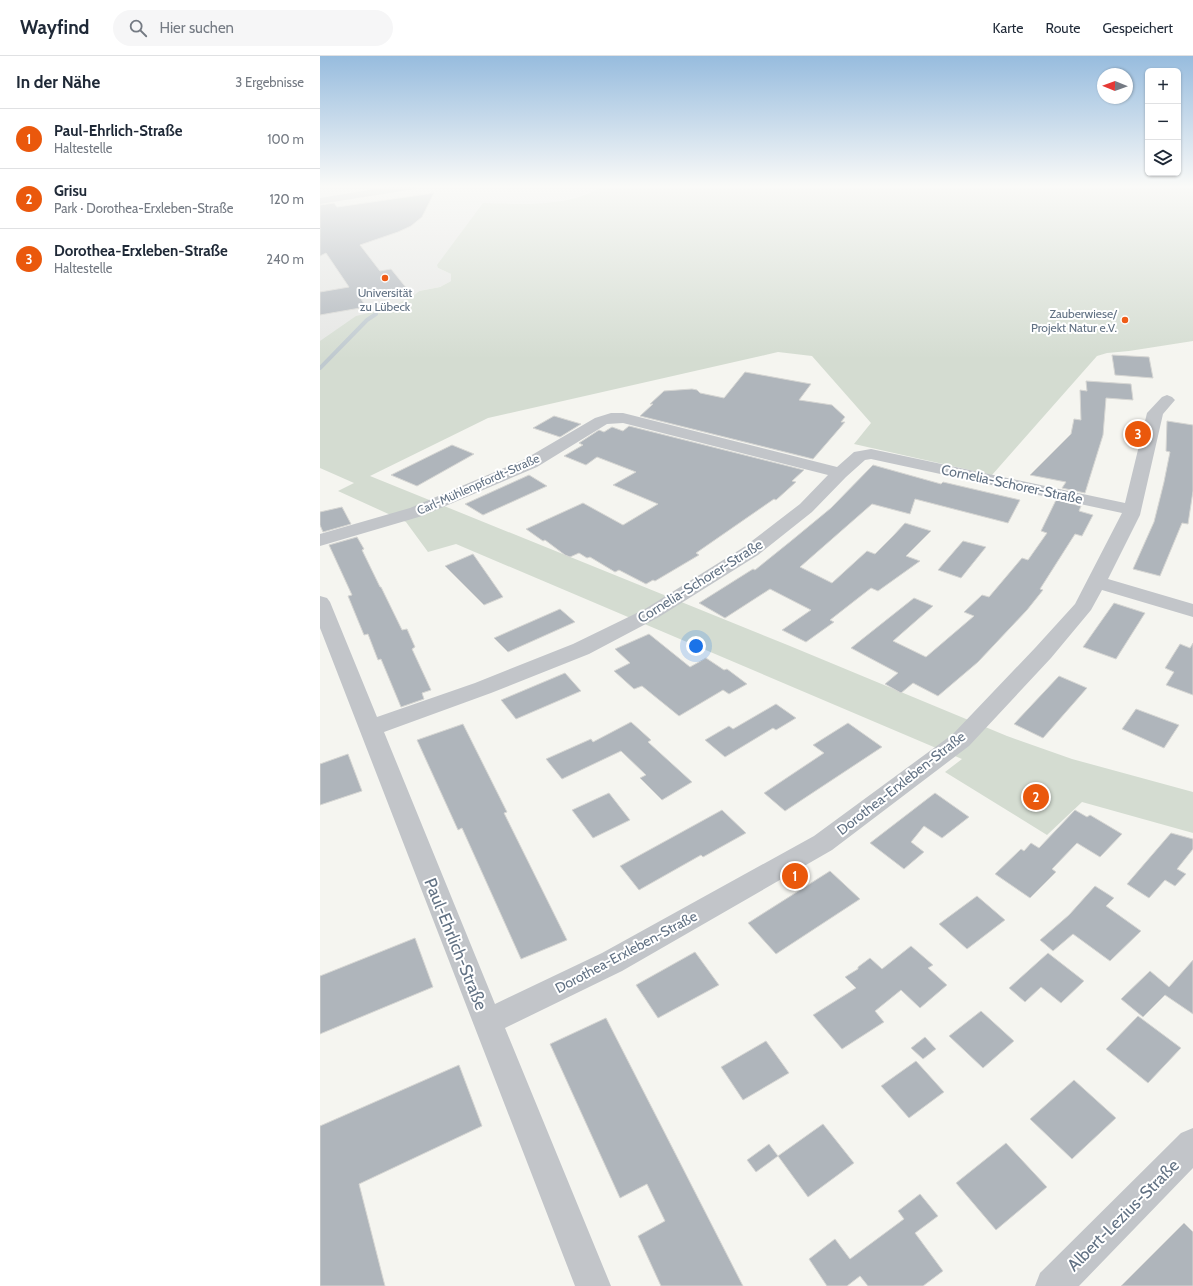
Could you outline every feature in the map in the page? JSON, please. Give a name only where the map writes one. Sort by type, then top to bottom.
[{"type":"street","name":"Dorothea-Erxleben-Straße","points":[[487,1022],[612,962],[823,843],[961,740],[1043,653],[1084,606],[1131,515],[1155,413],[1167,400]]},
{"type":"street","name":"Carl-Mühlenpfordt-Straße","points":[[320,540],[416,512],[531,463],[601,421],[611,418],[623,418],[840,473]]},
{"type":"street","name":"Cornelia-Schorer-Straße","points":[[370,728],[515,676],[581,649],[652,613],[751,551],[806,508],[840,473],[860,456],[871,454],[1132,510]]},
{"type":"street","points":[[1097,582],[1193,611]]},
{"type":"street","name":"Paul-Ehrlich-Straße","points":[[320,602],[592,1286]]},
{"type":"street","name":"Albert-Lezius-Straße","points":[[1053,1286],[1193,1144]]},
{"type":"shaded area","points":[[320,243],[455,243],[438,268],[451,274],[451,281],[440,287],[419,291],[412,297],[385,309],[320,368]]},
{"type":"shaded area","points":[[453,243],[1193,243],[1193,341],[1107,353],[1097,356],[992,475],[854,444],[871,423],[812,356],[778,352],[488,418],[370,476],[790,646],[1007,736],[1072,759],[1193,792],[1193,833],[1082,802],[1047,835],[945,772],[962,759],[456,544],[428,552],[406,522],[338,491],[354,483],[320,468],[320,341],[356,316],[385,309],[412,297],[419,291],[440,287],[451,281],[451,274],[438,268],[437,265]]},
{"type":"building","points":[[320,243],[365,243],[360,245],[380,271],[391,269],[408,290],[361,299],[366,307],[320,315],[320,292],[349,287],[326,253],[320,256]]},
{"type":"building","points":[[1112,355],[1149,357],[1153,378],[1115,375]]},
{"type":"building","points":[[745,372],[811,384],[799,400],[832,405],[845,417],[841,422],[845,422],[813,459],[640,416],[664,391],[692,389],[697,390],[700,393],[724,398]]},
{"type":"building","points":[[1086,381],[1131,384],[1133,400],[1106,398],[1103,435],[1085,493],[1062,488],[1066,482],[1030,475],[1071,434],[1074,419],[1081,420],[1080,390],[1087,391]]},
{"type":"building","points":[[554,416],[581,424],[560,437],[533,428]]},
{"type":"building","points":[[1167,421],[1193,425],[1193,491],[1188,524],[1182,523],[1160,576],[1133,569],[1154,522],[1164,482],[1170,452],[1166,451]]},
{"type":"building","points":[[629,426],[804,470],[792,481],[796,482],[776,500],[774,499],[696,553],[699,555],[655,581],[653,580],[646,584],[619,570],[615,572],[590,557],[587,558],[579,553],[570,557],[565,555],[545,540],[543,541],[526,529],[583,503],[623,525],[658,504],[613,485],[636,472],[597,457],[586,465],[564,456],[583,445],[579,443],[599,430],[604,432],[612,427],[623,431]]},
{"type":"building","points":[[452,445],[474,454],[417,486],[391,475]]},
{"type":"building","points":[[873,465],[941,484],[943,482],[1020,500],[1008,523],[915,499],[910,514],[872,504],[800,567],[832,583],[867,551],[875,554],[905,523],[931,531],[906,556],[920,561],[878,591],[871,588],[830,620],[834,622],[806,642],[782,630],[811,610],[770,589],[725,618],[699,603],[753,569],[755,570],[831,508]]},
{"type":"building","points":[[529,475],[547,486],[483,515],[465,504]]},
{"type":"building","points":[[1056,500],[1081,506],[1079,511],[1093,515],[1082,536],[1075,534],[1040,589],[1043,590],[1027,610],[978,662],[938,696],[913,683],[901,693],[885,684],[898,673],[851,648],[914,598],[933,606],[893,641],[926,657],[974,616],[964,612],[982,595],[989,597],[1022,558],[1028,560],[1047,533],[1041,531]]},
{"type":"building","points":[[342,507],[351,524],[323,532],[320,525],[320,512]]},
{"type":"building","points":[[357,537],[402,630],[407,629],[415,647],[412,649],[431,690],[422,693],[424,699],[401,707],[381,659],[378,660],[368,634],[364,635],[348,596],[352,595],[329,545]]},
{"type":"building","points":[[963,541],[986,547],[961,578],[938,570]]},
{"type":"building","points":[[473,554],[503,597],[484,605],[445,566]]},
{"type":"building","points":[[1114,603],[1145,613],[1116,659],[1083,647]]},
{"type":"building","points":[[560,609],[575,622],[508,652],[494,638]]},
{"type":"building","points":[[649,634],[690,667],[706,658],[724,670],[727,669],[747,684],[729,694],[723,690],[679,716],[642,686],[634,689],[614,671],[630,663],[615,649]]},
{"type":"building","points":[[1193,643],[1193,695],[1166,685],[1174,672],[1165,668],[1180,644],[1190,648]]},
{"type":"building","points":[[565,673],[581,691],[516,719],[501,700]]},
{"type":"building","points":[[1059,676],[1087,688],[1043,738],[1014,724]]},
{"type":"building","points":[[776,704],[796,718],[776,730],[773,728],[725,757],[705,740],[729,726],[733,729]]},
{"type":"building","points":[[1136,709],[1179,725],[1164,748],[1122,729]]},
{"type":"building","points":[[631,722],[651,740],[648,742],[692,782],[662,800],[640,778],[646,775],[621,751],[562,779],[546,759],[591,739],[593,742]]},
{"type":"building","points":[[848,723],[882,747],[785,811],[764,793],[824,753],[813,745]]},
{"type":"building","points":[[463,724],[507,812],[504,813],[567,940],[521,959],[462,828],[458,830],[417,740]]},
{"type":"building","points":[[348,754],[362,791],[320,805],[320,764]]},
{"type":"building","points":[[609,793],[630,820],[593,838],[572,810]]},
{"type":"building","points":[[935,793],[969,817],[942,838],[924,826],[911,842],[924,852],[904,869],[870,843]]},
{"type":"building","points":[[722,810],[746,833],[703,857],[701,855],[639,890],[620,866]]},
{"type":"building","points":[[1075,810],[1087,817],[1090,815],[1122,834],[1100,857],[1077,843],[1052,869],[1056,872],[1030,898],[995,874],[1021,849],[1024,851],[1031,843],[1039,848]]},
{"type":"building","points":[[1171,833],[1193,839],[1193,849],[1177,869],[1186,874],[1175,886],[1165,880],[1149,898],[1127,884]]},
{"type":"building","points":[[830,871],[860,899],[776,954],[748,923]]},
{"type":"building","points":[[1095,886],[1114,898],[1106,906],[1141,931],[1110,961],[1073,934],[1053,951],[1040,940],[1069,915]]},
{"type":"building","points":[[977,896],[1005,920],[967,949],[939,924]]},
{"type":"building","points":[[415,938],[433,987],[320,1034],[320,976]]},
{"type":"building","points":[[911,946],[933,965],[928,968],[947,985],[920,1008],[901,990],[875,1011],[884,1022],[842,1049],[813,1015],[856,988],[845,977],[858,969],[858,967],[870,958],[882,969]]},
{"type":"building","points":[[695,952],[719,985],[658,1018],[636,985]]},
{"type":"building","points":[[1048,953],[1084,981],[1061,1003],[1041,987],[1025,1002],[1009,988]]},
{"type":"building","points":[[1193,960],[1193,1014],[1165,995],[1143,1017],[1121,999],[1150,971],[1169,987]]},
{"type":"building","points":[[981,1011],[1014,1041],[983,1068],[949,1036]]},
{"type":"building","points":[[1138,1016],[1181,1048],[1148,1083],[1106,1049]]},
{"type":"building","points":[[606,1018],[743,1286],[661,1286],[638,1236],[665,1221],[647,1184],[620,1198],[550,1044]]},
{"type":"building","points":[[925,1037],[936,1049],[923,1059],[911,1048]]},
{"type":"building","points":[[766,1041],[789,1073],[743,1100],[721,1067]]},
{"type":"building","points":[[916,1061],[944,1092],[909,1118],[881,1086]]},
{"type":"building","points":[[459,1065],[482,1126],[359,1184],[385,1286],[320,1286],[320,1126]]},
{"type":"building","points":[[1074,1080],[1116,1118],[1072,1159],[1030,1119]]},
{"type":"building","points":[[823,1124],[854,1163],[808,1197],[778,1156]]},
{"type":"building","points":[[1006,1143],[1047,1187],[996,1230],[956,1183]]},
{"type":"building","points":[[769,1144],[778,1156],[756,1172],[747,1160]]},
{"type":"building","points":[[920,1194],[938,1216],[915,1233],[943,1271],[923,1286],[868,1286],[860,1276],[847,1286],[827,1286],[809,1259],[835,1239],[850,1259],[904,1219],[898,1211]]},
{"type":"building","points":[[1184,1223],[1193,1232],[1193,1286],[1121,1286]]},
{"type":"waterway","points":[[320,368],[367,320],[376,314]]},
{"type":"place","name":"Universität zu Lübeck","points":[[385,278]]},
{"type":"place","name":"Zauberwiese/ Projekt Natur e.V.","points":[[1125,320]]},
{"type":"place","name":"Dorothea-Erxleben-Straße","points":[[1138,434]]},
{"type":"place","name":"Grisu","points":[[1036,797]]},
{"type":"place","name":"Paul-Ehrlich-Straße","points":[[795,876]]}]
